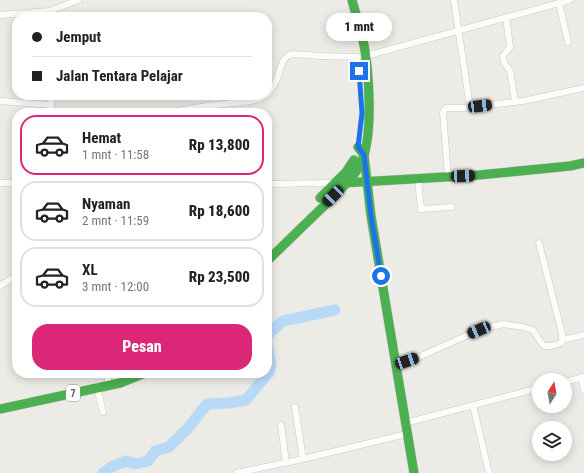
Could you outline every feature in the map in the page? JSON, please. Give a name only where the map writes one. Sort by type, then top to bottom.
[{"type":"main road","points":[[272,246],[353,163],[358,147],[362,113],[362,34],[352,0]]},
{"type":"main road","points":[[272,256],[347,183],[359,167],[364,155],[368,130],[369,103],[362,56]]},
{"type":"main road","points":[[358,147],[364,155],[372,224],[406,434],[414,473]]},
{"type":"main road","points":[[334,183],[478,175],[570,166],[584,163]]},
{"type":"main road","name":"7","points":[[0,409],[109,386],[132,378]]},
{"type":"street","points":[[53,12],[79,0]]},
{"type":"street","points":[[454,0],[470,107]]},
{"type":"street","points":[[272,87],[276,81],[283,60],[288,55],[362,56],[570,0]]},
{"type":"street","points":[[559,3],[568,42]]},
{"type":"street","points":[[0,15],[12,15]]},
{"type":"street","points":[[506,18],[510,47],[504,55],[504,64],[510,71],[515,101]]},
{"type":"street","points":[[448,176],[443,120],[444,110],[446,108],[470,107],[515,101],[584,88]]},
{"type":"street","points":[[0,101],[51,105],[51,100]]},
{"type":"street","points":[[191,108],[254,100]]},
{"type":"street","points":[[418,179],[421,209],[452,207]]},
{"type":"street","points":[[0,183],[12,183]]},
{"type":"street","points":[[272,184],[334,183]]},
{"type":"street","points":[[538,243],[562,340]]},
{"type":"street","points":[[0,286],[12,278]]},
{"type":"street","points":[[395,365],[479,330],[502,324],[523,326],[533,330],[544,346],[552,346],[559,344],[562,340],[584,335]]},
{"type":"street","points":[[572,380],[583,377],[584,390]]},
{"type":"street","points":[[108,378],[109,386]]},
{"type":"street","points":[[97,388],[102,412]]},
{"type":"street","points":[[405,423],[532,390]]},
{"type":"street","points":[[474,405],[489,473]]},
{"type":"street","points":[[295,407],[303,459]]},
{"type":"street","points":[[281,425],[286,463]]},
{"type":"street","points":[[236,473],[286,463],[406,434]]},
{"type":"waterway","points":[[272,331],[283,321],[335,310]]},
{"type":"waterway","points":[[103,473],[113,466],[126,461],[135,464],[148,461],[155,451],[169,447],[189,427],[207,404],[229,403],[246,400],[264,378]]},
{"type":"traffic: fast","points":[[272,256],[347,183],[359,167],[364,155],[369,122],[367,65],[365,48],[352,0]]},
{"type":"traffic: fast","points":[[358,147],[364,155],[371,216],[414,473]]},
{"type":"traffic: fast","points":[[320,198],[346,172],[354,160]]},
{"type":"traffic: fast","points":[[343,183],[479,175],[570,166],[584,163]]},
{"type":"traffic: fast","points":[[0,409],[120,383],[132,378]]},
{"type":"route","points":[[359,71],[362,126],[358,147],[364,155],[371,216],[381,276]]}]
